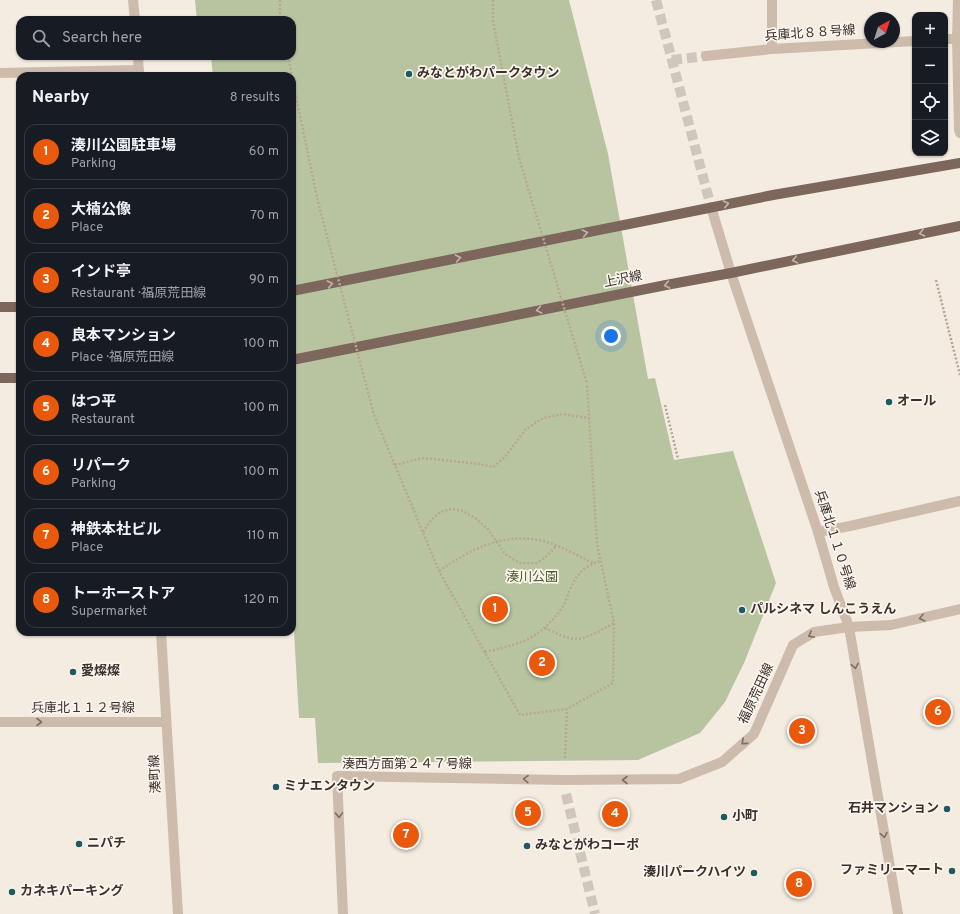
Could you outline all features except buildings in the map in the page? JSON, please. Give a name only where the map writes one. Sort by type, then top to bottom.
[{"type":"main road","points":[[296,290],[773,195],[960,163]]},
{"type":"main road","name":"上沢線","points":[[296,359],[960,226]]},
{"type":"main road","points":[[0,307],[16,307]]},
{"type":"main road","points":[[0,378],[16,378]]},
{"type":"street","points":[[133,0],[135,16]]},
{"type":"street","points":[[772,0],[772,49]]},
{"type":"street","points":[[958,0],[957,39],[960,133]]},
{"type":"street","points":[[948,39],[957,39]]},
{"type":"street","name":"兵庫北８８号線","points":[[706,56],[772,49],[912,41]]},
{"type":"street","points":[[138,60],[139,72]]},
{"type":"street","points":[[0,73],[16,73]]},
{"type":"street","name":"兵庫北１１０号線","points":[[711,207],[731,273],[818,532],[834,587],[849,627],[898,914]]},
{"type":"street","points":[[818,532],[960,501]]},
{"type":"street","name":"福原荒田線","points":[[565,780],[679,779],[722,762],[754,734],[793,645],[814,632],[849,627],[891,625],[960,608]]},
{"type":"street","name":"湊町線","points":[[160,636],[178,914]]},
{"type":"street","name":"兵庫北１１２号線","points":[[0,722],[166,722]]},
{"type":"street","name":"湊西方面第２４７号線","points":[[343,914],[337,776],[565,780]]},
{"type":"path","points":[[280,0],[280,16]]},
{"type":"path","points":[[296,96],[318,202],[374,415],[440,571],[520,715],[567,708],[613,683],[614,624],[597,544],[587,384],[519,158],[493,21],[493,0]]},
{"type":"path","points":[[289,60],[291,72]]},
{"type":"path","points":[[936,280],[960,376]]},
{"type":"path","points":[[665,405],[678,459]]},
{"type":"path","points":[[395,465],[423,458],[480,464],[493,467],[505,456],[525,430],[543,418],[564,414],[589,418]]},
{"type":"path","points":[[423,532],[440,512],[451,509],[463,511],[475,518],[486,528],[506,554],[520,563],[537,563],[547,556],[556,546]]},
{"type":"path","points":[[440,571],[461,556],[482,546],[496,541],[520,538],[540,540],[593,563]]},
{"type":"path","points":[[485,652],[526,640],[545,628],[564,605],[575,579],[587,566],[601,561]]},
{"type":"path","points":[[545,628],[561,636],[577,639],[593,635],[614,624]]},
{"type":"path","points":[[564,761],[567,708]]},
{"type":"green space","name":"湊川公園","points":[[195,0],[569,0],[608,154],[648,379],[655,378],[674,460],[733,451],[776,583],[744,663],[725,702],[700,733],[638,760],[318,763],[315,718],[299,718],[294,636],[296,636],[296,72],[213,72],[211,60],[296,60],[296,16],[197,16]]},
{"type":"tunnel","points":[[656,0],[711,207]]},
{"type":"tunnel","points":[[672,60],[706,56]]},
{"type":"tunnel","points":[[566,794],[595,914]]},
{"type":"place","name":"みなとがわパークタウン","points":[[409,74]]},
{"type":"place","name":"オール","points":[[889,402]]},
{"type":"place","name":"湊川公園駐車場","points":[[495,609]]},
{"type":"place","name":"パルシネマ しんこうえん","points":[[742,610]]},
{"type":"place","name":"大楠公像","points":[[542,663]]},
{"type":"place","name":"愛燦燦","points":[[73,672]]},
{"type":"place","name":"リパーク","points":[[938,712]]},
{"type":"place","name":"インド亭","points":[[802,731]]},
{"type":"place","name":"ミナエンタウン","points":[[276,787]]},
{"type":"place","name":"石井マンション","points":[[947,809]]},
{"type":"place","name":"はつ平","points":[[528,813]]},
{"type":"place","name":"良本マンション","points":[[615,814]]},
{"type":"place","name":"小町","points":[[724,817]]},
{"type":"place","name":"神鉄本社ビル","points":[[406,835]]},
{"type":"place","name":"ニパチ","points":[[79,844]]},
{"type":"place","name":"みなとがわコーポ","points":[[527,846]]},
{"type":"place","name":"ファミリーマート","points":[[952,871]]},
{"type":"place","name":"湊川パークハイツ","points":[[754,873]]},
{"type":"place","name":"トーホーストア","points":[[799,884]]},
{"type":"place","name":"カネキパーキング","points":[[12,892]]}]
